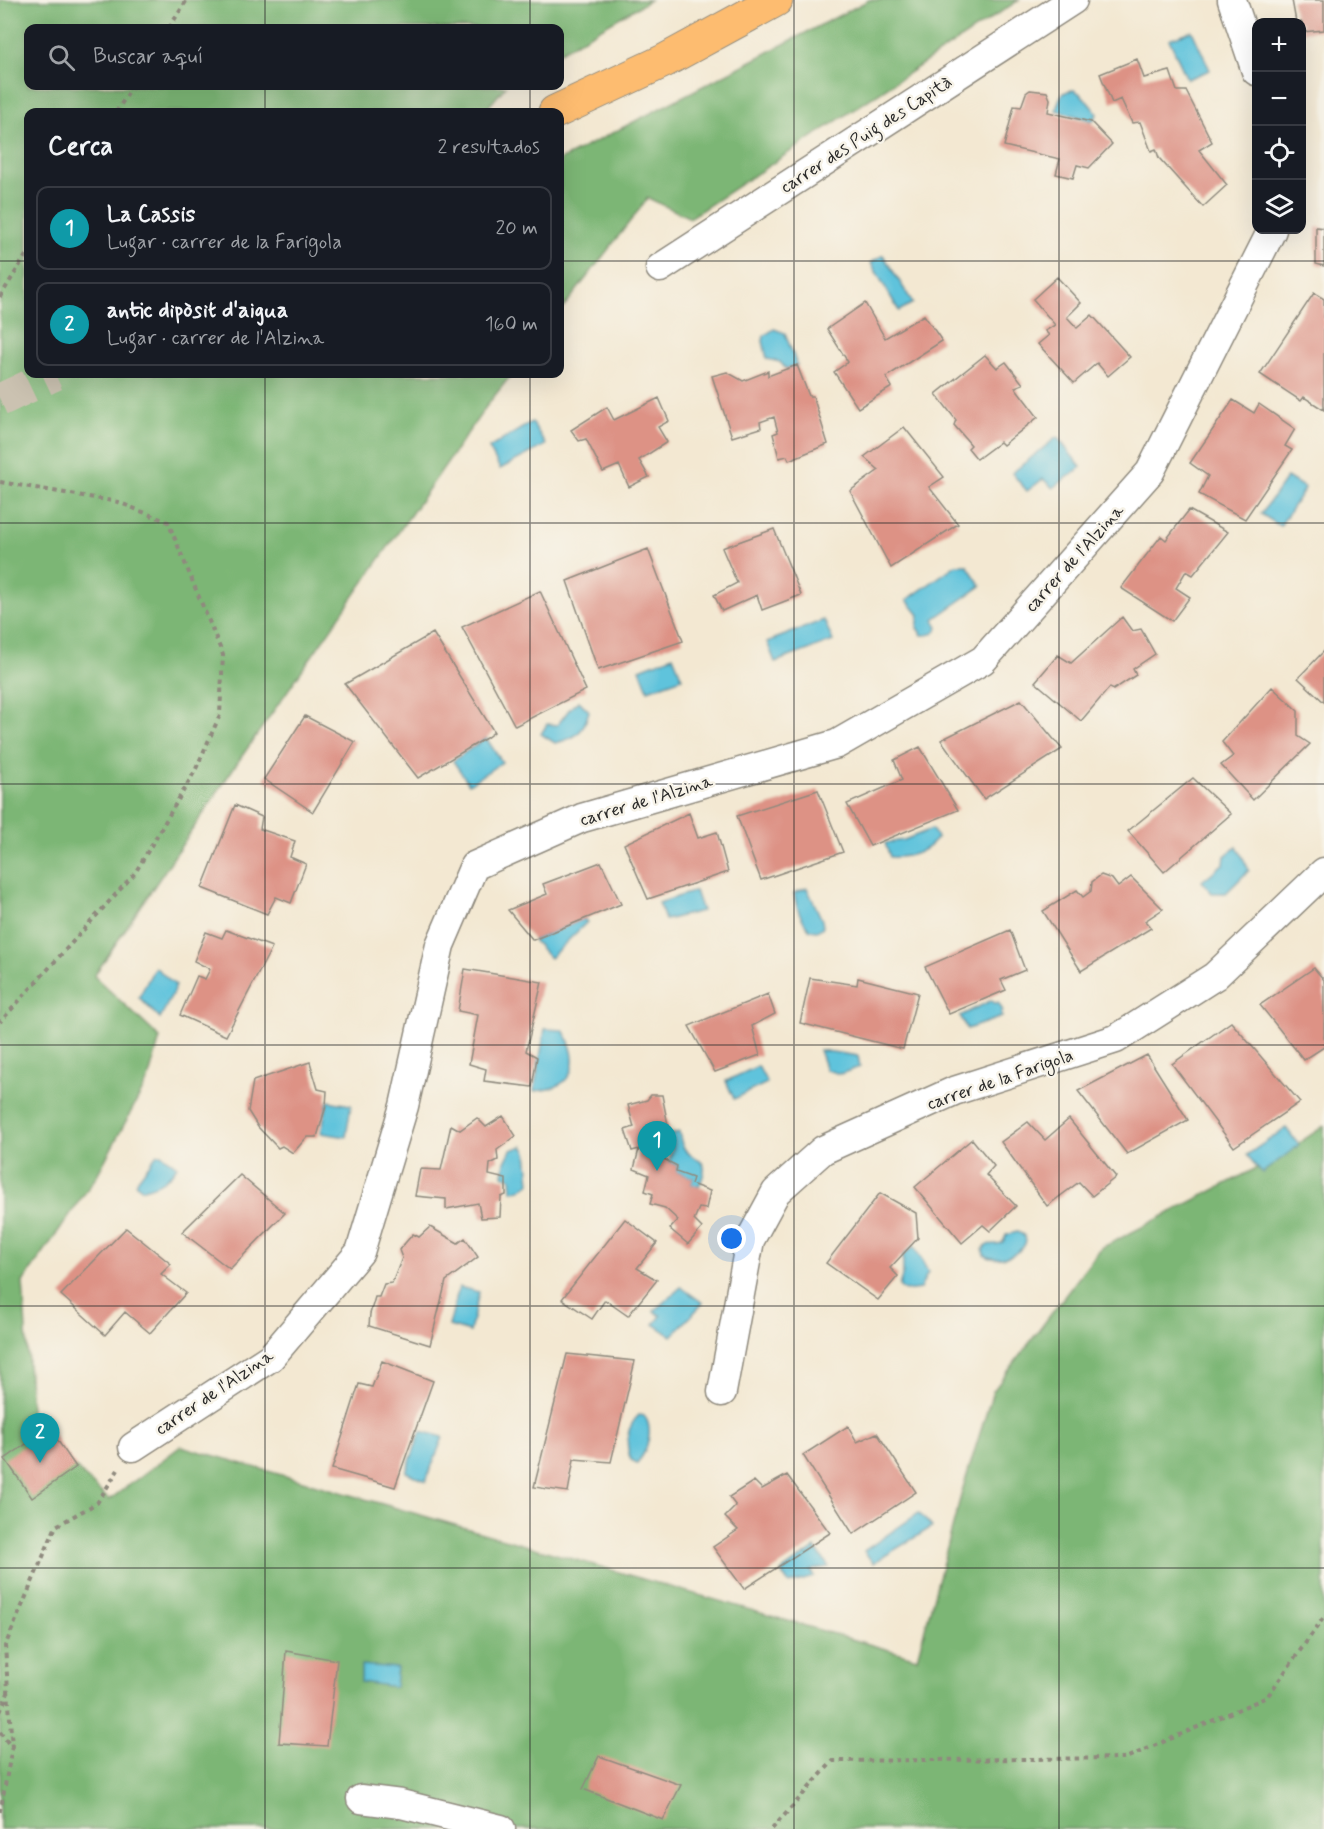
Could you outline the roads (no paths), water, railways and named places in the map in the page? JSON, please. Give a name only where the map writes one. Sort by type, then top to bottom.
[{"type":"highway","points":[[564,108],[664,61],[776,0]]},
{"type":"street","name":"carrer des Puig des Capità","points":[[660,268],[1073,0]]},
{"type":"street","points":[[1232,0],[1252,57]]},
{"type":"street","name":"carrer de l'Alzina","points":[[133,1447],[271,1357],[360,1252],[404,1106],[440,945],[474,866],[582,818],[837,744],[983,660],[1150,472],[1270,234]]},
{"type":"street","name":"carrer de la Farigola","points":[[722,1392],[750,1240],[776,1192],[822,1150],[954,1091],[1116,1040],[1215,976],[1324,872]]},
{"type":"street","points":[[361,1799],[401,1804],[501,1829]]},
{"type":"water","points":[[1192,31],[1210,70],[1187,79],[1169,39]]},
{"type":"water","points":[[1074,90],[1081,94],[1096,112],[1093,121],[1056,110],[1063,94]]},
{"type":"water","points":[[883,255],[913,303],[899,311],[871,263]]},
{"type":"water","points":[[774,329],[785,333],[797,365],[786,369],[780,362],[767,359],[764,336]]},
{"type":"water","points":[[532,422],[546,445],[500,469],[489,448]]},
{"type":"water","points":[[1057,437],[1081,467],[1053,488],[1043,479],[1027,491],[1012,473]]},
{"type":"water","points":[[1287,477],[1305,488],[1280,526],[1261,514]]},
{"type":"water","points":[[956,565],[967,565],[981,586],[934,619],[938,628],[935,632],[922,635],[917,628],[919,615],[907,600]]},
{"type":"water","points":[[824,620],[833,641],[775,662],[767,642]]},
{"type":"water","points":[[673,656],[682,678],[648,690],[640,669]]},
{"type":"water","points":[[579,701],[589,711],[578,733],[569,739],[555,743],[541,734],[547,724],[557,725]]},
{"type":"water","points":[[486,738],[502,762],[469,784],[453,761]]},
{"type":"water","points":[[932,829],[937,838],[922,851],[903,857],[890,857],[885,843],[904,840]]},
{"type":"water","points":[[1237,846],[1249,870],[1226,893],[1212,893],[1202,881],[1224,863],[1225,856]]},
{"type":"water","points":[[807,888],[822,920],[823,927],[817,931],[810,930],[804,922],[795,898],[794,893]]},
{"type":"water","points":[[695,891],[702,911],[665,920],[659,903]]},
{"type":"water","points":[[584,919],[587,922],[550,958],[533,940]]},
{"type":"water","points":[[155,967],[176,986],[160,1019],[139,997]]},
{"type":"water","points":[[992,1000],[995,1004],[998,1002],[1003,1011],[1002,1017],[967,1029],[960,1016]]},
{"type":"water","points":[[545,1029],[563,1030],[569,1042],[573,1063],[571,1072],[558,1085],[534,1091]]},
{"type":"water","points":[[819,1050],[858,1056],[860,1067],[840,1074],[826,1070]]},
{"type":"water","points":[[758,1066],[767,1083],[734,1099],[726,1081]]},
{"type":"water","points":[[328,1101],[351,1105],[346,1137],[321,1133]]},
{"type":"water","points":[[1286,1128],[1299,1145],[1262,1173],[1247,1155]]},
{"type":"water","points":[[679,1132],[683,1147],[704,1165],[699,1187],[691,1184],[693,1178],[676,1172],[677,1166],[669,1162],[672,1149],[670,1135]]},
{"type":"water","points":[[523,1146],[527,1152],[530,1183],[520,1190],[512,1191],[511,1178],[503,1175],[505,1162],[511,1150]]},
{"type":"water","points":[[157,1154],[161,1154],[177,1166],[163,1181],[143,1189],[135,1183]]},
{"type":"water","points":[[1017,1232],[1024,1236],[1026,1241],[1024,1246],[1011,1256],[993,1258],[984,1255],[983,1250],[986,1245],[1001,1243],[1006,1235]]},
{"type":"water","points":[[914,1246],[928,1272],[920,1289],[905,1291],[899,1286],[903,1273],[903,1256]]},
{"type":"water","points":[[459,1287],[479,1292],[470,1332],[449,1326]]},
{"type":"water","points":[[681,1287],[703,1303],[672,1336],[654,1324],[661,1316],[654,1311]]},
{"type":"water","points":[[639,1415],[644,1415],[649,1433],[647,1446],[637,1463],[631,1460],[627,1442],[631,1425]]},
{"type":"water","points":[[421,1431],[443,1437],[426,1481],[406,1472]]},
{"type":"water","points":[[919,1513],[932,1527],[873,1563],[864,1551]]},
{"type":"water","points":[[815,1548],[829,1567],[810,1570],[814,1577],[789,1584],[781,1572]]},
{"type":"water","points":[[361,1665],[397,1668],[395,1687],[361,1682]]},
{"type":"tunnel","points":[[0,400],[47,378]]},
{"type":"place","name":"La Cassis","points":[[657,1171]]},
{"type":"place","name":"antic dipòsit d'aigua","points":[[40,1463]]}]
